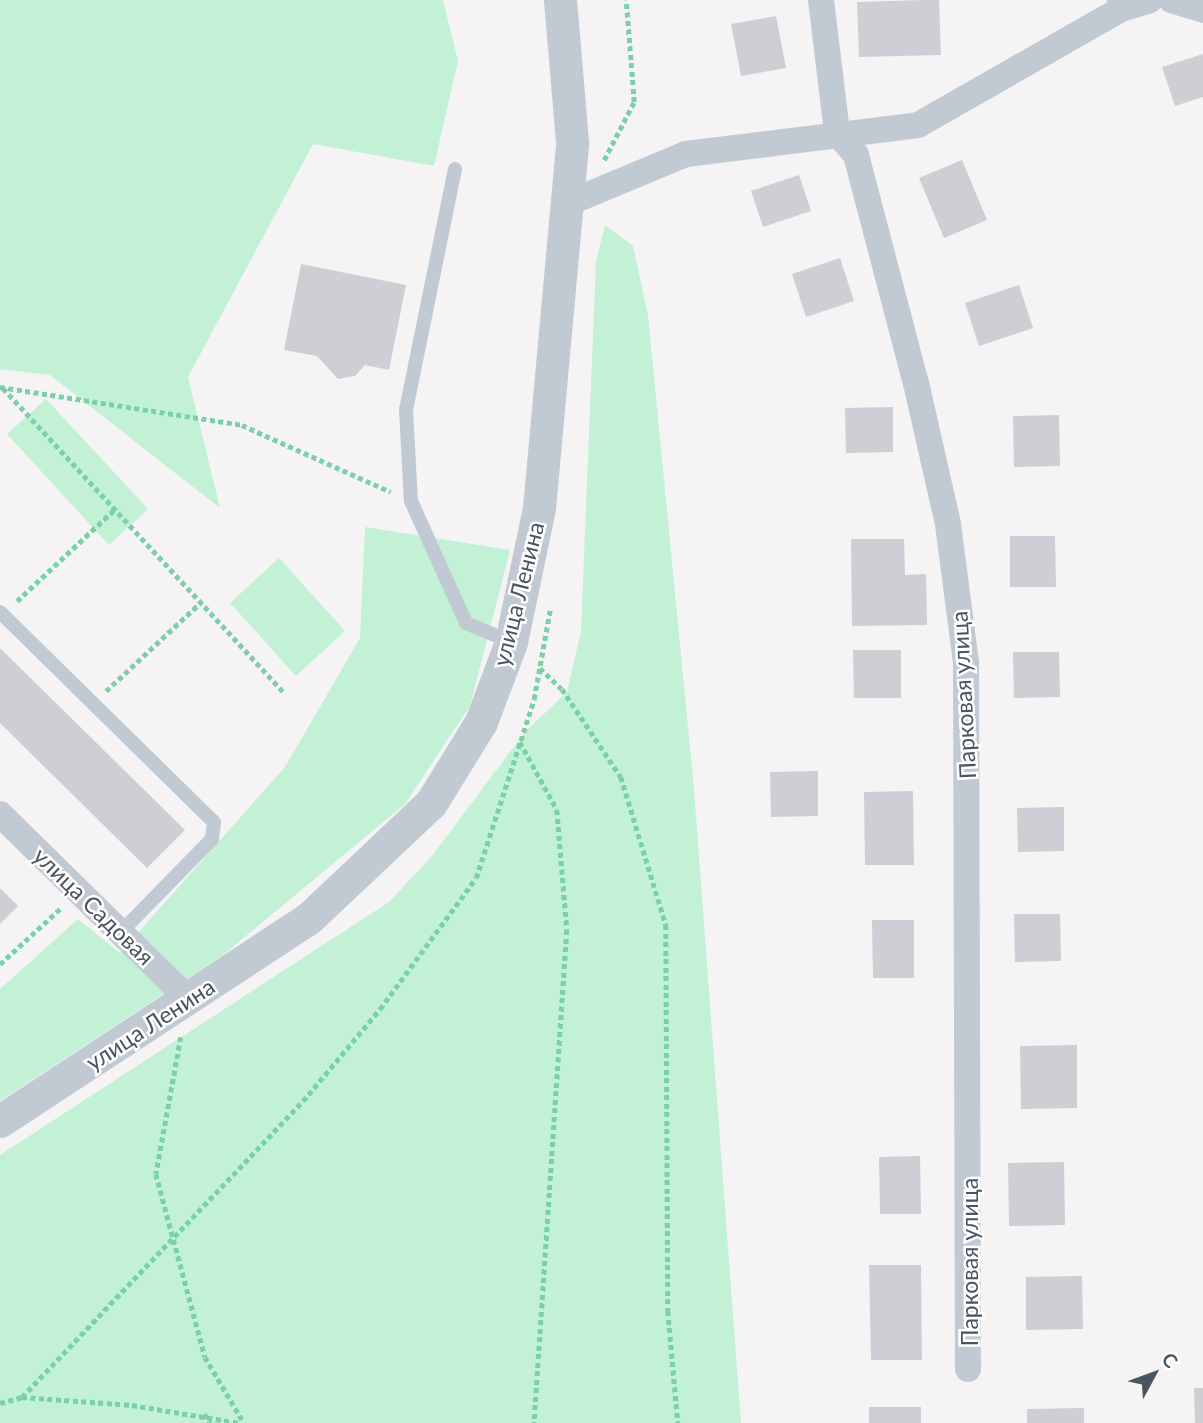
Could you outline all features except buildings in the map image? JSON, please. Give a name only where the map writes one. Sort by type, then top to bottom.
[{"type":"street","name":"улица Ленина","points":[[0,1121],[308,919],[431,803],[481,722],[511,642],[539,508],[576,200],[560,0]]},
{"type":"street","name":"Парковая улица","points":[[821,0],[837,133],[856,155],[916,383],[948,524],[966,662],[968,1369]]},
{"type":"street","points":[[576,200],[686,154],[837,133],[918,125],[1120,4],[1150,0]]},
{"type":"street","points":[[1171,0],[1203,10]]},
{"type":"street","name":"улица Садовая","points":[[2,818],[188,999]]},
{"type":"lane","points":[[455,169],[406,410],[411,501],[466,623],[511,642]]},
{"type":"lane","points":[[1,613],[214,822],[212,839],[121,932]]},
{"type":"path","points":[[576,200],[634,102],[626,0]]},
{"type":"path","points":[[1,387],[242,425],[411,501]]},
{"type":"path","points":[[1,387],[116,508],[285,694]]},
{"type":"path","points":[[1,613],[116,508]]},
{"type":"path","points":[[93,703],[201,602]]},
{"type":"path","points":[[22,1397],[172,1241],[363,1030],[476,878],[541,669],[551,604]]},
{"type":"path","points":[[511,642],[562,689],[621,777],[666,925],[668,1311],[678,1423]]},
{"type":"path","points":[[520,742],[557,810],[567,930],[534,1423]]},
{"type":"path","points":[[0,964],[79,891]]},
{"type":"path","points":[[188,999],[156,1174],[205,1357],[242,1423]]},
{"type":"path","points":[[0,1403],[22,1397],[204,1413],[242,1423]]},
{"type":"path","points":[[204,1413],[211,1423]]},
{"type":"green space","points":[[0,0],[443,0],[458,61],[434,166],[313,144],[188,377],[220,508],[50,375],[0,369]]},
{"type":"green space","points":[[605,225],[633,246],[648,315],[694,789],[741,1423],[0,1423],[0,1155],[389,902],[432,856],[524,733],[567,692],[581,631],[596,261]]},
{"type":"green space","points":[[46,399],[148,509],[109,545],[7,434]]},
{"type":"green space","points":[[365,527],[510,550],[470,706],[405,804],[223,955],[0,1101],[0,989],[78,919],[120,953],[285,767],[360,638]]},
{"type":"green space","points":[[279,558],[345,631],[296,676],[230,603]]}]
